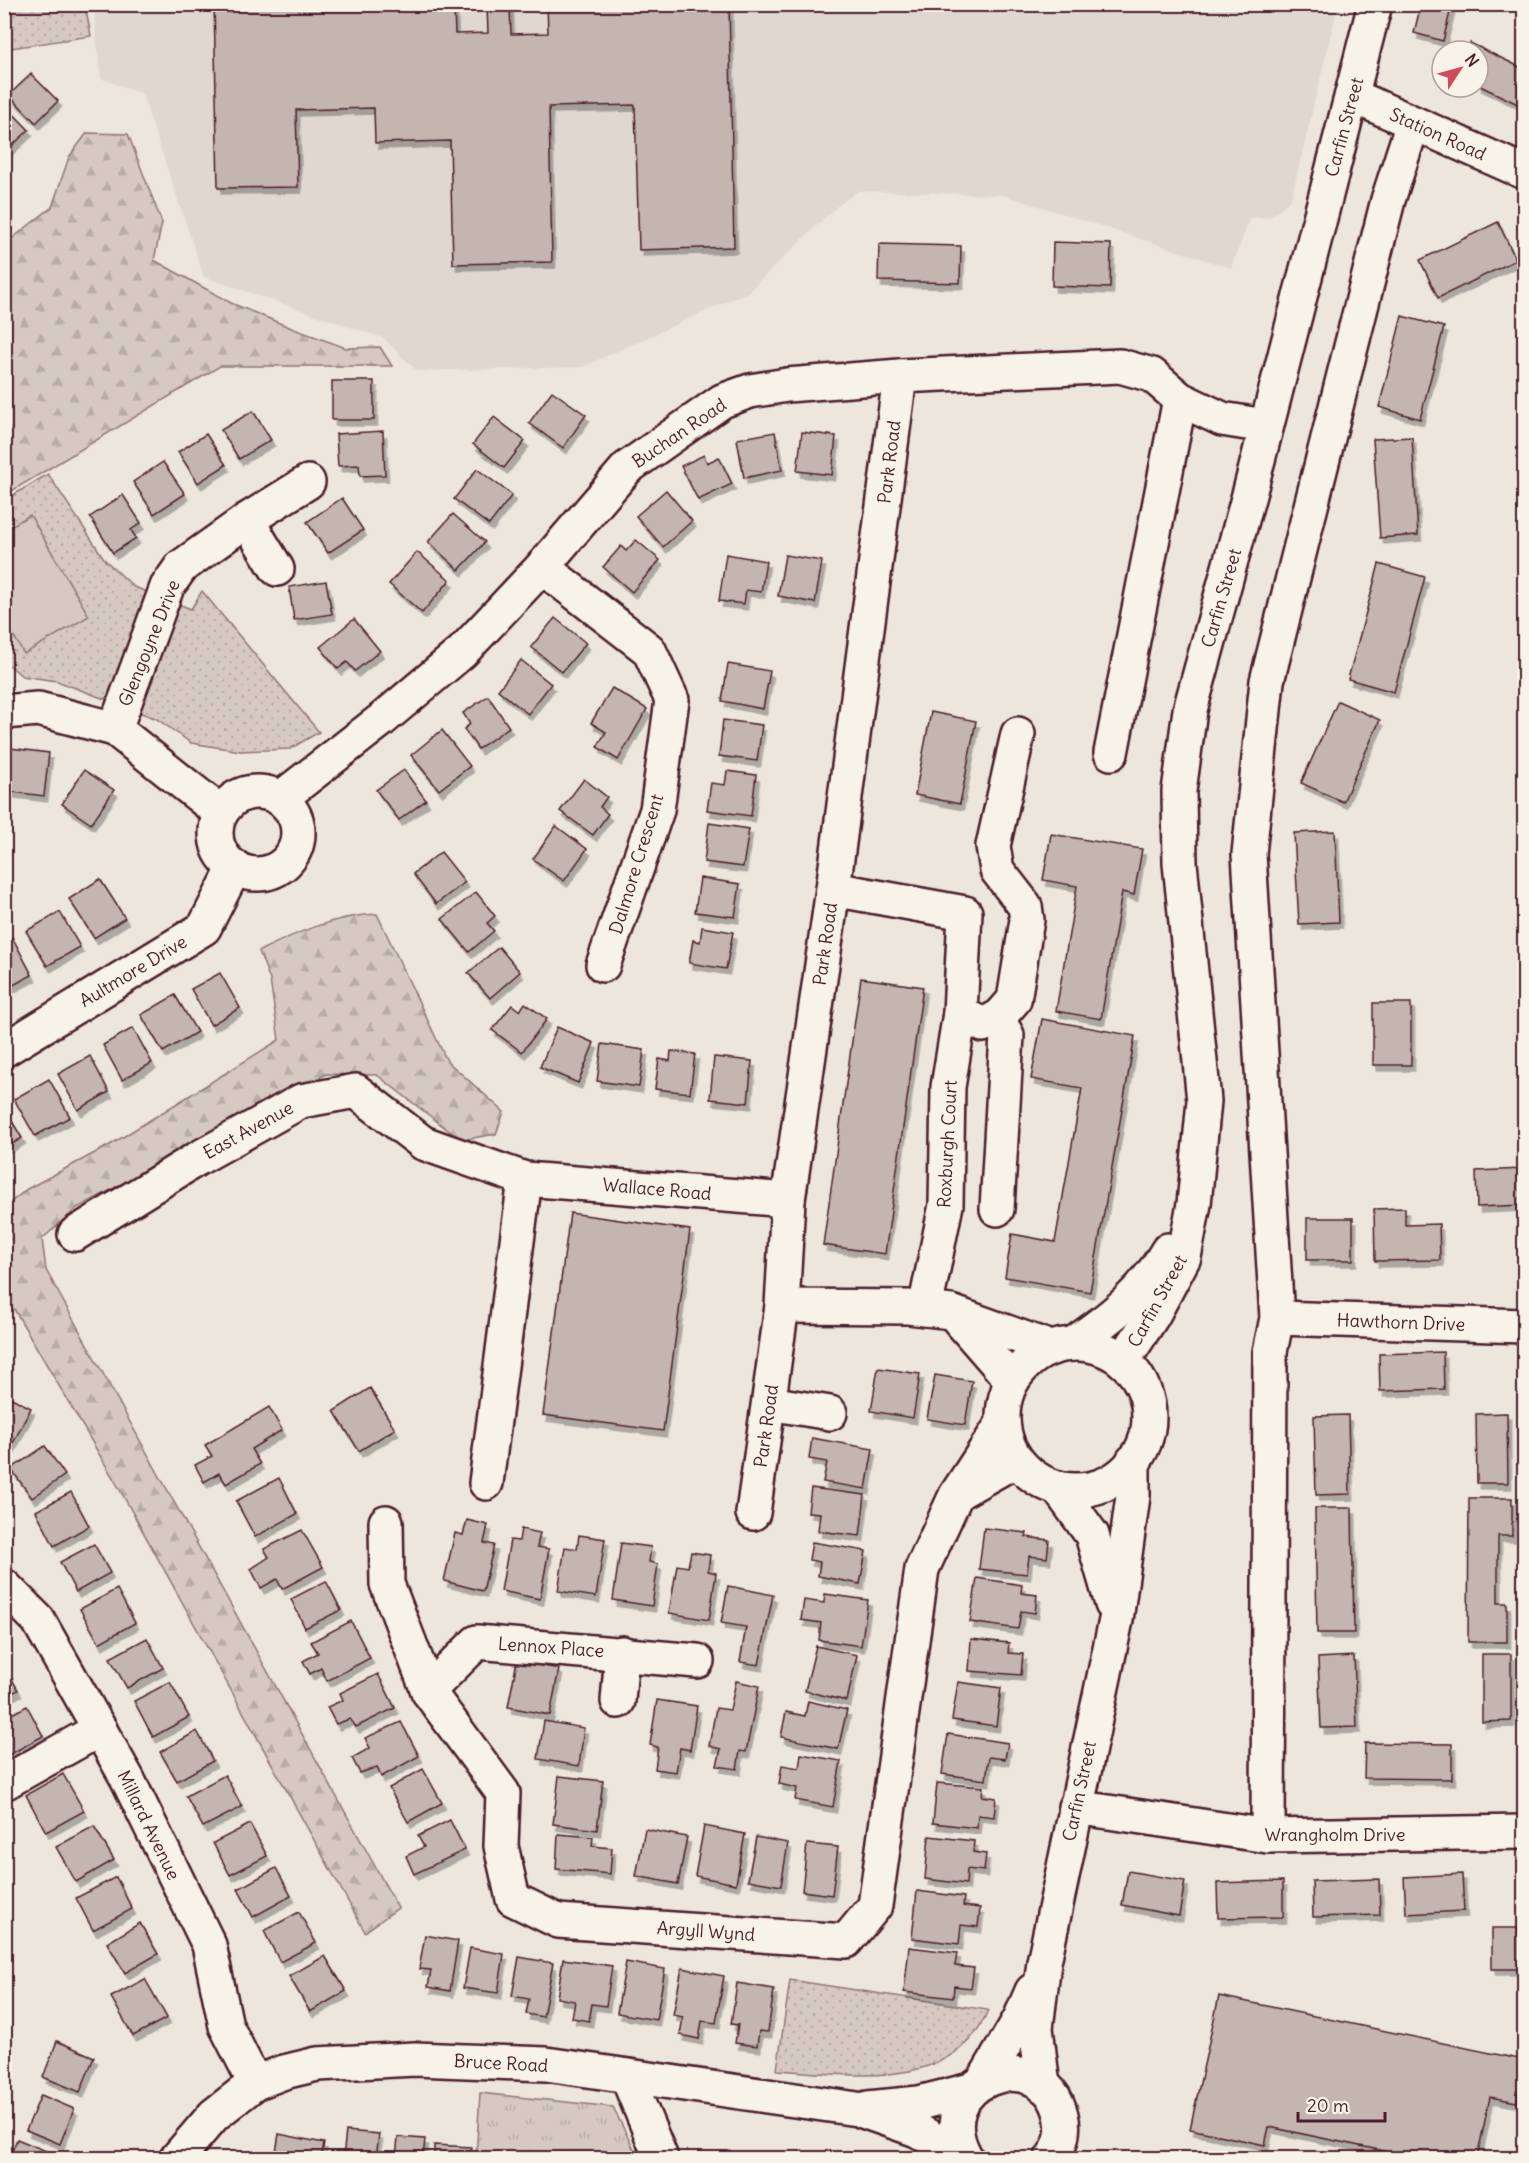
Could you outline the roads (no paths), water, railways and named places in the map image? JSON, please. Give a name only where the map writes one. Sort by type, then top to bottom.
[{"type":"street","name":"Carfin Street","points":[[1123,1361],[1153,1315],[1184,1257],[1194,1204],[1204,1101],[1180,864],[1179,791],[1190,710],[1251,491],[1375,4]]},
{"type":"street","name":"Station Road","points":[[1353,96],[1524,172]]},
{"type":"street","points":[[1268,1836],[1270,1353],[1277,1318],[1249,854],[1267,681],[1388,200],[1413,123]]},
{"type":"street","name":"Buchan Road","points":[[281,798],[380,722],[462,652],[542,567],[627,468],[722,401],[750,391],[787,385],[900,376],[1120,366],[1152,375],[1180,399],[1222,419],[1266,426]]},
{"type":"street","name":"Park Road","points":[[753,1513],[782,1306],[788,1200],[833,889],[900,376]]},
{"type":"street","points":[[1111,753],[1180,399]]},
{"type":"street","name":"Glengoyne Drive","points":[[115,729],[167,587],[181,567],[247,520],[308,482]]},
{"type":"street","points":[[247,520],[277,569]]},
{"type":"street","name":"Dalmore Crescent","points":[[542,567],[649,650],[672,700],[657,810],[603,965]]},
{"type":"street","points":[[4,712],[38,709],[115,729],[221,813]]},
{"type":"street","points":[[960,1014],[983,1025],[997,1018],[1014,1000],[1027,920],[1025,906],[997,870],[993,846],[1018,734]]},
{"type":"street","points":[[249,792],[263,792],[281,798],[291,809],[297,822],[298,837],[295,850],[285,863],[273,871],[251,873],[235,867],[221,853],[216,839],[221,813],[230,802],[249,792]]},
{"type":"street","name":"Aultmore Drive","points":[[4,1050],[204,928],[235,867]]},
{"type":"street","name":"Roxburgh Court","points":[[833,889],[965,913],[960,1014],[948,1087],[946,1205],[938,1310]]},
{"type":"street","points":[[997,1018],[1007,1035],[997,1209]]},
{"type":"street","name":"East Avenue","points":[[75,1234],[195,1160],[301,1101],[356,1090],[423,1143],[525,1179]]},
{"type":"street","points":[[486,1483],[525,1179]]},
{"type":"street","name":"Wallace Road","points":[[525,1179],[788,1200]]},
{"type":"street","name":"Carfin Street","points":[[1062,1346],[1120,1310],[1155,1272],[1194,1204]]},
{"type":"street","points":[[782,1306],[938,1310],[1062,1346],[1106,1350],[1123,1361],[1137,1375],[1149,1410],[1148,1435],[1141,1452],[1120,1477],[1097,1488],[1084,1490],[1058,1488],[1035,1478],[1016,1460],[1005,1436],[1003,1424],[1005,1398],[1012,1381],[1029,1361],[1062,1346]]},
{"type":"street","points":[[938,1310],[1012,1381]]},
{"type":"street","name":"Hawthorn Drive","points":[[1277,1318],[1524,1326]]},
{"type":"street","points":[[769,1403],[830,1413]]},
{"type":"street","name":"Argyll Wynd","points":[[386,1521],[387,1584],[428,1691],[503,1793],[501,1846],[513,1899],[558,1921],[846,1941],[875,1906],[922,1569],[956,1495],[1003,1424]]},
{"type":"street","points":[[956,1495],[1016,1460]]},
{"type":"street","name":"Carfin Street","points":[[1043,2086],[1036,2028],[1044,1962],[1116,1620],[1133,1496],[1133,1461]]},
{"type":"street","name":"Carfin Street","points":[[1058,1488],[1092,1535],[1116,1620]]},
{"type":"street","name":"Millard Avenue","points":[[4,1587],[38,1620],[127,1778],[208,1945],[226,2026],[255,2084]]},
{"type":"street","name":"Lennox Place","points":[[428,1691],[477,1641],[696,1661]]},
{"type":"street","name":"Lennox Place","points":[[618,1701],[622,1653]]},
{"type":"street","points":[[4,1783],[100,1729]]},
{"type":"street","name":"Wrangholm Drive","points":[[1075,1807],[1268,1836],[1524,1832]]},
{"type":"street","name":"Carfin Street","points":[[966,2158],[959,2143],[956,2126],[958,2111],[1020,2019],[1044,1962]]},
{"type":"street","name":"Bruce Road","points":[[177,2158],[213,2115],[255,2084],[284,2072],[317,2064],[355,2060],[490,2061],[546,2064],[857,2109],[917,2130],[966,2158]]},
{"type":"street","name":"Bruce Road","points":[[857,2109],[919,2103],[977,2085],[1003,2074],[1017,2074],[1043,2086]]},
{"type":"street","points":[[627,2076],[661,2158]]},
{"type":"street","points":[[1043,2086],[1059,2107],[1062,2120],[1061,2143],[1052,2158]]}]
